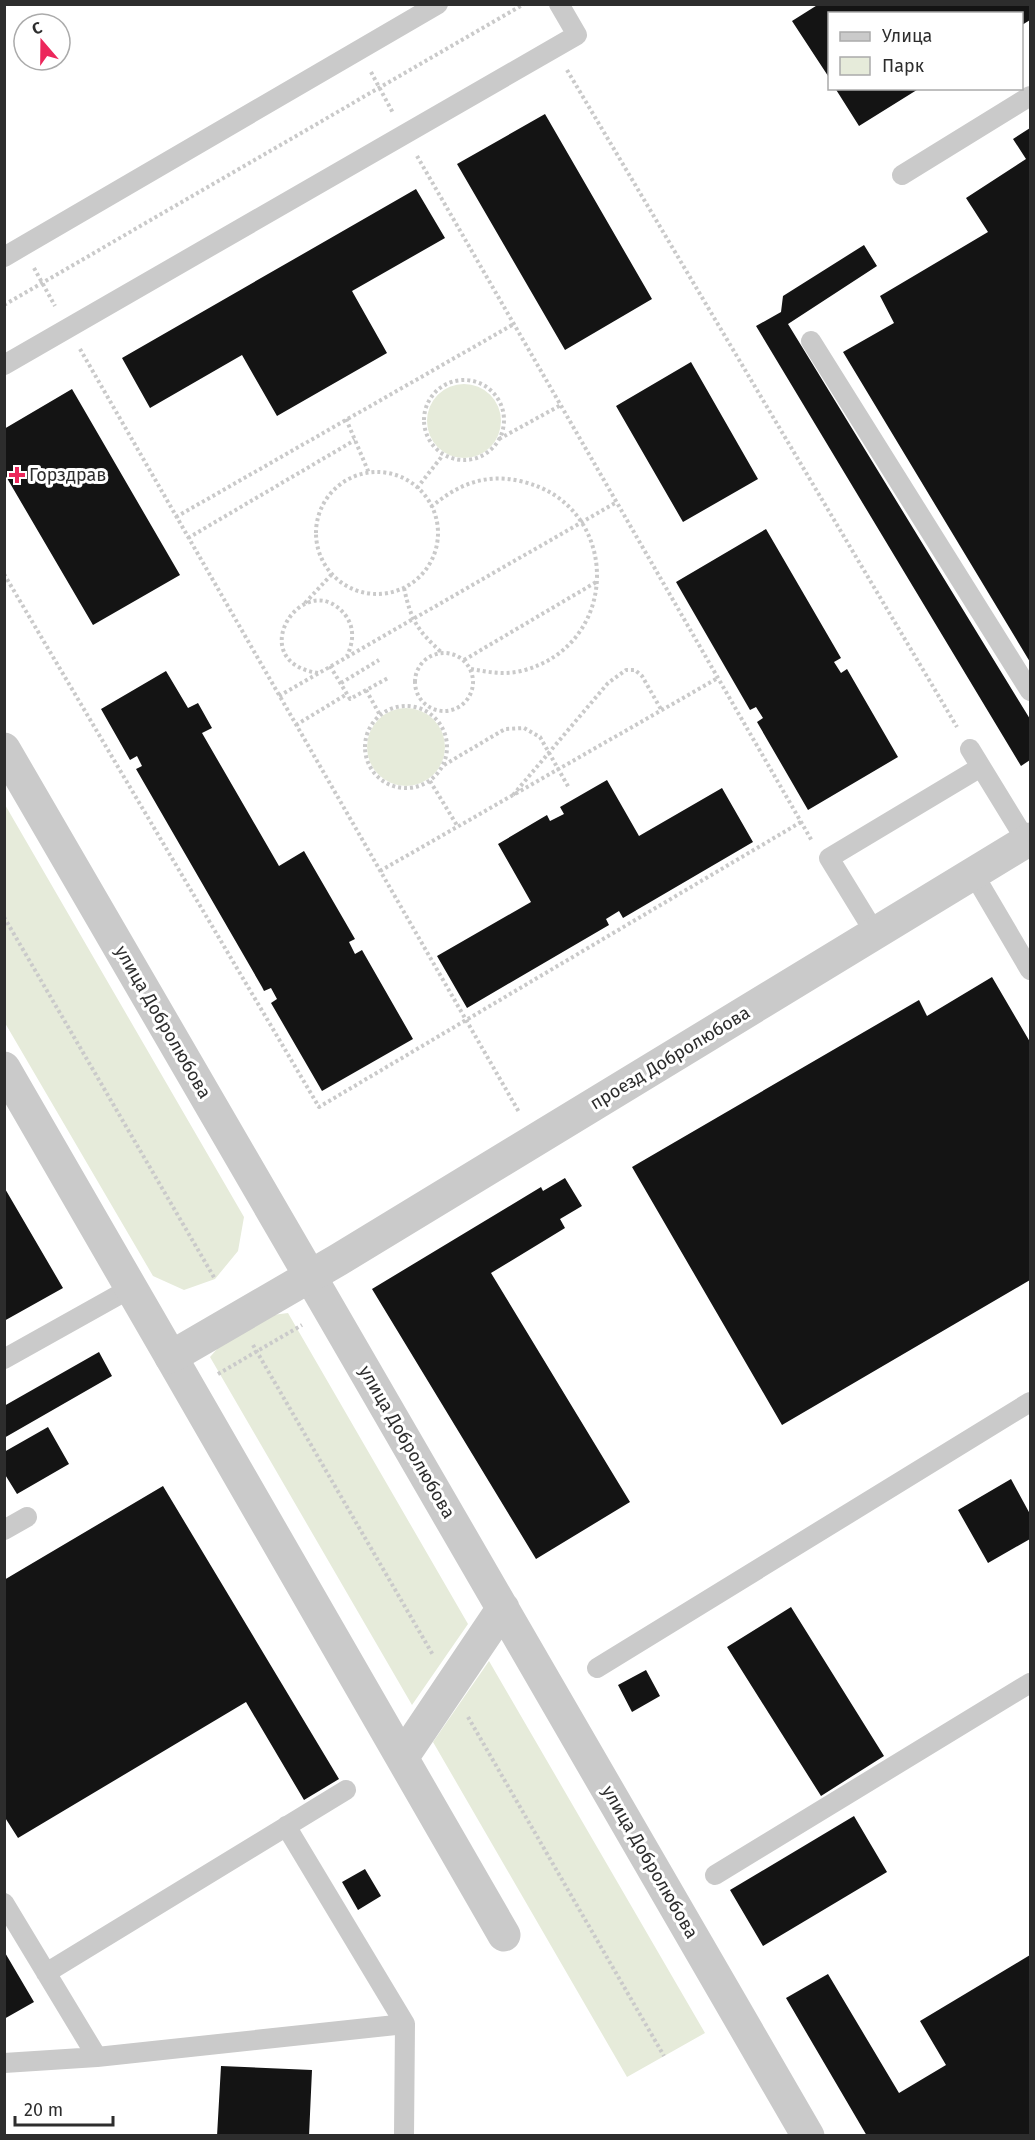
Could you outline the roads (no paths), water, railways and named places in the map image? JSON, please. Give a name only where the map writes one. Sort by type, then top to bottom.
[{"type":"street","name":"улица Добролюбова","points":[[4,749],[808,2136]]},
{"type":"street","name":"проезд Добролюбова","points":[[171,1357],[310,1276],[1029,841]]},
{"type":"street","points":[[4,1068],[504,1935]]},
{"type":"street","points":[[402,1758],[503,1608]]},
{"type":"lane","points":[[13,252],[438,4]]},
{"type":"lane","points":[[4,365],[577,35],[559,4]]},
{"type":"lane","points":[[902,175],[1030,96]]},
{"type":"lane","points":[[811,341],[1030,691]]},
{"type":"lane","points":[[970,749],[1029,841]]},
{"type":"lane","points":[[875,933],[829,858],[981,766]]},
{"type":"lane","points":[[973,873],[1030,970]]},
{"type":"lane","points":[[4,1359],[131,1288]]},
{"type":"lane","points":[[597,1668],[1030,1402]]},
{"type":"lane","points":[[4,1530],[27,1517]]},
{"type":"lane","points":[[715,1875],[1030,1683]]},
{"type":"lane","points":[[46,1973],[346,1790]]},
{"type":"lane","points":[[286,1826],[405,2024],[404,2136]]},
{"type":"lane","points":[[4,1903],[97,2057]]},
{"type":"lane","points":[[4,2063],[97,2057],[405,2024]]},
{"type":"place","name":"Горздрав","points":[[17,475]]}]
